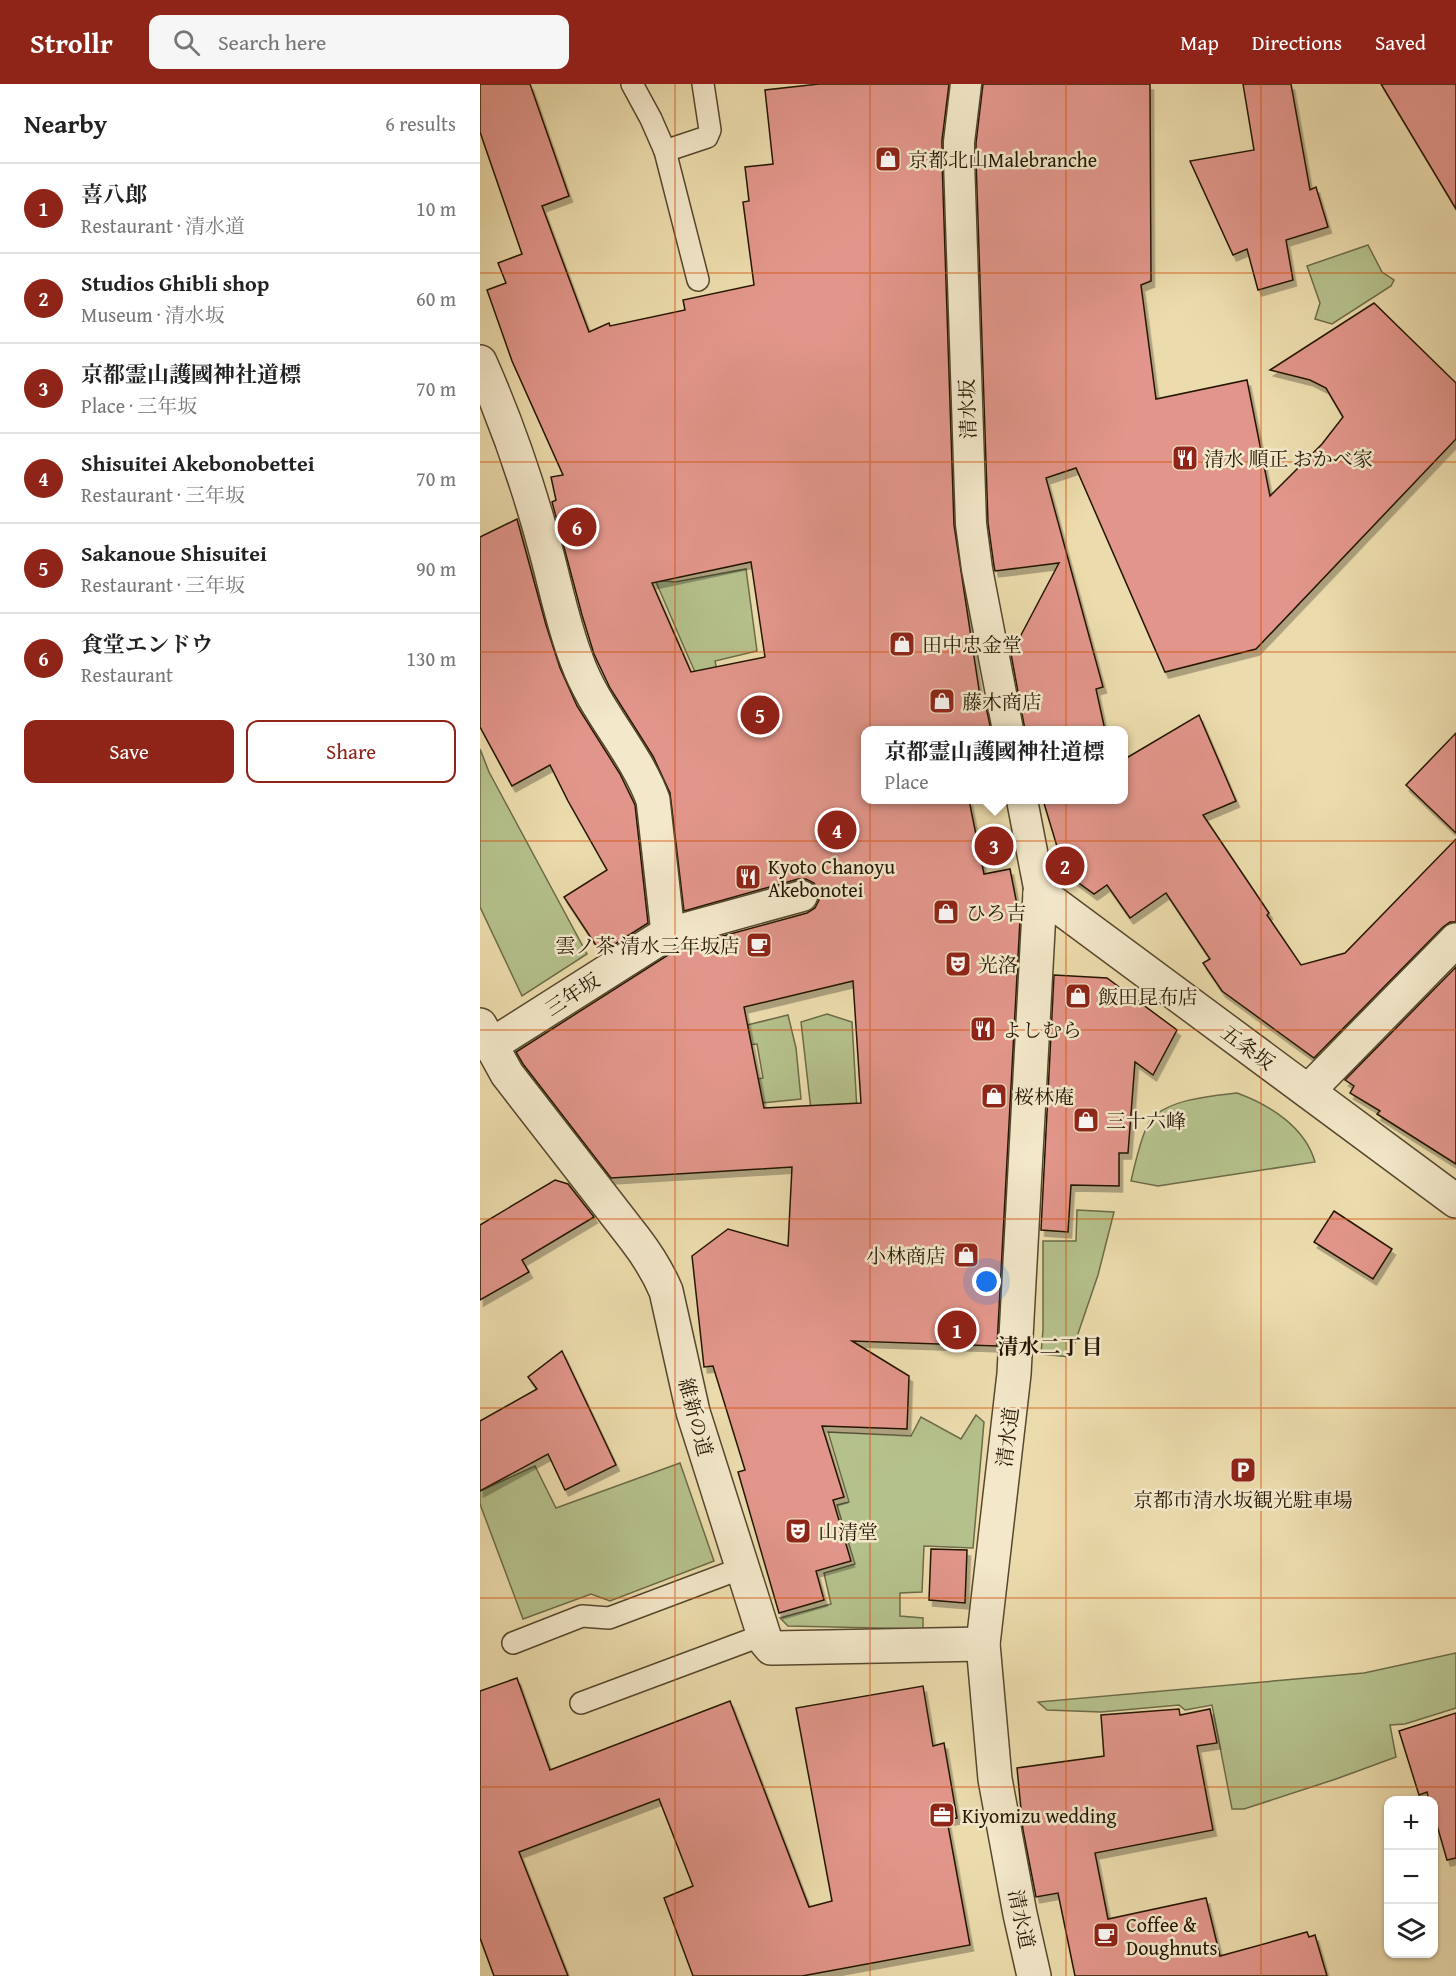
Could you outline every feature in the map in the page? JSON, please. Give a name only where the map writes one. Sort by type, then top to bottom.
[{"type":"street","name":"清水坂","points":[[966,84],[958,160],[971,524],[977,569],[1007,726]]},
{"type":"street","points":[[480,362],[503,414],[546,549],[577,663],[647,783],[653,800],[668,933]]},
{"type":"street","points":[[1022,804],[1020,854],[1040,893]]},
{"type":"street","name":"五条坂","points":[[1040,893],[1456,1201]]},
{"type":"street","name":"清水道","points":[[1035,1976],[1020,1914],[995,1779],[983,1644],[1014,1374],[1040,893]]},
{"type":"street","points":[[484,1041],[668,933],[802,896]]},
{"type":"street","points":[[1308,1091],[1456,940]]},
{"type":"street","name":"維新の道","points":[[484,1041],[641,1247],[662,1281],[693,1412],[763,1635]]},
{"type":"street","points":[[763,1635],[768,1645],[775,1648],[983,1644]]},
{"type":"lane","points":[[632,84],[665,151],[698,280]]},
{"type":"lane","points":[[665,151],[707,137],[710,130],[703,84]]},
{"type":"lane","points":[[513,1643],[582,1616],[609,1618],[742,1568]]},
{"type":"lane","points":[[581,1703],[763,1635]]},
{"type":"green space","points":[[1368,245],[1382,272],[1394,280],[1391,286],[1332,324],[1315,319],[1320,303],[1307,266]]},
{"type":"green space","points":[[746,569],[757,651],[715,661],[730,735],[708,698],[655,580],[675,582]]},
{"type":"green space","points":[[480,749],[489,772],[587,954],[522,996],[480,907]]},
{"type":"green space","points":[[827,1014],[852,1022],[861,1181],[819,1180],[801,1022]]},
{"type":"green space","points":[[788,1015],[796,1048],[801,1099],[733,1106],[749,1081],[763,1078],[757,1044],[738,1046],[735,1028]]},
{"type":"green space","points":[[1237,1093],[1262,1104],[1285,1119],[1303,1138],[1315,1162],[1158,1186],[1131,1181],[1142,1138],[1152,1118],[1170,1106],[1180,1103]]},
{"type":"green space","points":[[1077,1210],[1114,1212],[1098,1275],[1070,1357],[1041,1354],[1043,1241],[1076,1241]]},
{"type":"green space","points":[[976,1415],[984,1422],[973,1548],[924,1546],[922,1592],[900,1593],[900,1616],[923,1618],[923,1629],[788,1626],[780,1618],[831,1604],[824,1573],[855,1564],[837,1505],[849,1502],[828,1432],[911,1436],[921,1417],[961,1439]]},
{"type":"green space","points":[[680,1463],[714,1561],[610,1601],[591,1594],[523,1619],[480,1504],[480,1491],[535,1466],[556,1508]]},
{"type":"green space","points":[[1456,1653],[1456,1708],[1405,1724],[1390,1725],[1396,1757],[1244,1809],[1232,1809],[1212,1705],[1185,1710],[1179,1705],[1101,1712],[1047,1710],[1038,1702],[1364,1673]]},
{"type":"building","points":[[480,84],[530,84],[569,196],[542,206],[589,332],[609,323],[610,326],[685,310],[683,300],[754,285],[743,202],[749,201],[745,167],[773,164],[765,90],[819,84],[949,84],[942,140],[942,160],[954,525],[982,709],[985,702],[990,726],[861,726],[861,804],[970,804],[984,874],[1010,869],[1020,920],[997,1346],[852,1341],[909,1376],[907,1429],[822,1426],[844,1497],[833,1500],[851,1561],[816,1571],[824,1600],[779,1613],[738,1472],[745,1470],[713,1366],[704,1367],[692,1256],[728,1229],[788,1246],[792,1167],[611,1178],[516,1052],[679,948],[807,913],[815,908],[819,900],[819,892],[814,883],[806,879],[798,879],[684,911],[670,793],[653,756],[610,688],[594,654],[552,502],[556,500],[551,477],[563,475],[512,361],[487,290],[506,283],[498,263],[522,254],[480,132]],"holes":[[[751,562],[765,657],[691,672],[652,583]],[[853,981],[861,1103],[764,1108],[744,1007]]]},
{"type":"building","points":[[983,84],[1150,84],[1151,281],[1141,285],[1156,399],[1247,380],[1270,496],[1322,444],[1343,417],[1326,388],[1310,380],[1270,370],[1374,303],[1456,383],[1456,439],[1256,649],[1165,672],[1076,468],[1046,478],[1103,687],[1096,689],[1104,726],[1024,726],[1011,654],[1059,563],[995,571],[994,566],[988,523],[976,143]]},
{"type":"building","points":[[1243,84],[1291,84],[1310,190],[1316,187],[1328,227],[1286,240],[1293,280],[1258,290],[1247,249],[1233,255],[1190,161],[1254,150]]},
{"type":"building","points":[[1381,84],[1456,84],[1456,209]]},
{"type":"building","points":[[517,519],[560,668],[577,706],[620,774],[635,805],[648,923],[601,953],[564,897],[607,870],[550,765],[512,786],[480,727],[480,537]]},
{"type":"building","points":[[1199,715],[1236,801],[1203,815],[1301,965],[1345,953],[1456,839],[1456,922],[1450,922],[1443,927],[1314,1058],[1222,991],[1203,963],[1210,959],[1166,893],[1130,918],[1107,885],[1094,894],[1065,873],[1044,804],[1128,804],[1128,757]]},
{"type":"building","points":[[1456,733],[1456,833],[1406,785]]},
{"type":"building","points":[[1456,967],[1456,1164],[1377,1114],[1380,1111],[1350,1093],[1354,1086],[1345,1080]]},
{"type":"building","points":[[1054,975],[1107,978],[1177,1030],[1153,1075],[1135,1062],[1128,1153],[1119,1153],[1119,1186],[1071,1185],[1068,1232],[1041,1230]]},
{"type":"building","points":[[555,1180],[568,1184],[594,1217],[522,1260],[529,1272],[480,1300],[480,1225]]},
{"type":"building","points":[[1334,1211],[1392,1249],[1373,1279],[1314,1242]]},
{"type":"building","points":[[562,1351],[616,1465],[565,1490],[548,1454],[480,1491],[480,1421],[537,1389],[528,1377]]},
{"type":"building","points":[[931,1549],[967,1550],[965,1603],[929,1600]]},
{"type":"building","points":[[517,1678],[550,1770],[730,1701],[809,1907],[832,1901],[796,1708],[923,1686],[933,1746],[944,1743],[957,1818],[947,1820],[970,1945],[802,1976],[693,1976],[664,1898],[693,1886],[659,1799],[519,1852],[568,1976],[494,1976],[480,1938],[480,1691]]},
{"type":"building","points":[[1179,1709],[1180,1715],[1210,1709],[1217,1743],[1197,1746],[1213,1830],[1095,1853],[1108,1919],[1206,1898],[1220,1956],[1307,1932],[1309,1937],[1315,1935],[1327,1976],[1075,1976],[1058,1893],[1036,1897],[1023,1830],[1017,1768],[1104,1756],[1101,1715]]},
{"type":"building","points":[[1456,1713],[1456,1858],[1447,1860],[1438,1829],[1438,1796],[1428,1796],[1427,1792],[1419,1795],[1399,1731]]},
{"type":"place","name":"京都北山Malebranche","points":[[888,159]]},
{"type":"place","name":"清水 順正 おかべ家","points":[[1185,458]]},
{"type":"place","name":"食堂エンドウ","points":[[577,527]]},
{"type":"place","name":"田中忠金堂","points":[[902,644]]},
{"type":"place","name":"藤木商店","points":[[942,701]]},
{"type":"place","name":"Sakanoue Shisuitei","points":[[760,715]]},
{"type":"place","name":"Shisuitei Akebonobettei","points":[[837,830]]},
{"type":"place","name":"京都霊山護國神社道標","points":[[994,846]]},
{"type":"place","name":"Studios Ghibli shop","points":[[1065,866]]},
{"type":"place","name":"Kyoto Chanoyu Akebonotei","points":[[748,877]]},
{"type":"place","name":"ひろ吉","points":[[946,912]]},
{"type":"place","name":"雲ノ茶 清水三年坂店","points":[[759,945]]},
{"type":"place","name":"光洛","points":[[958,964]]},
{"type":"place","name":"飯田昆布店","points":[[1078,996]]},
{"type":"place","name":"よしむら","points":[[983,1029]]},
{"type":"place","name":"桜林庵","points":[[994,1096]]},
{"type":"place","name":"三十六峰","points":[[1086,1120]]},
{"type":"place","name":"小林商店","points":[[966,1255]]},
{"type":"place","name":"喜八郎","points":[[957,1330]]},
{"type":"place","name":"京都市清水坂観光駐車場","points":[[1243,1470]]},
{"type":"place","name":"山清堂","points":[[798,1531]]},
{"type":"place","name":"Kiyomizu wedding","points":[[942,1815]]},
{"type":"place","name":"Coffee & Doughnuts","points":[[1106,1935]]},
{"type":"district","name":"清水二丁目","points":[[1050,1346]]}]
